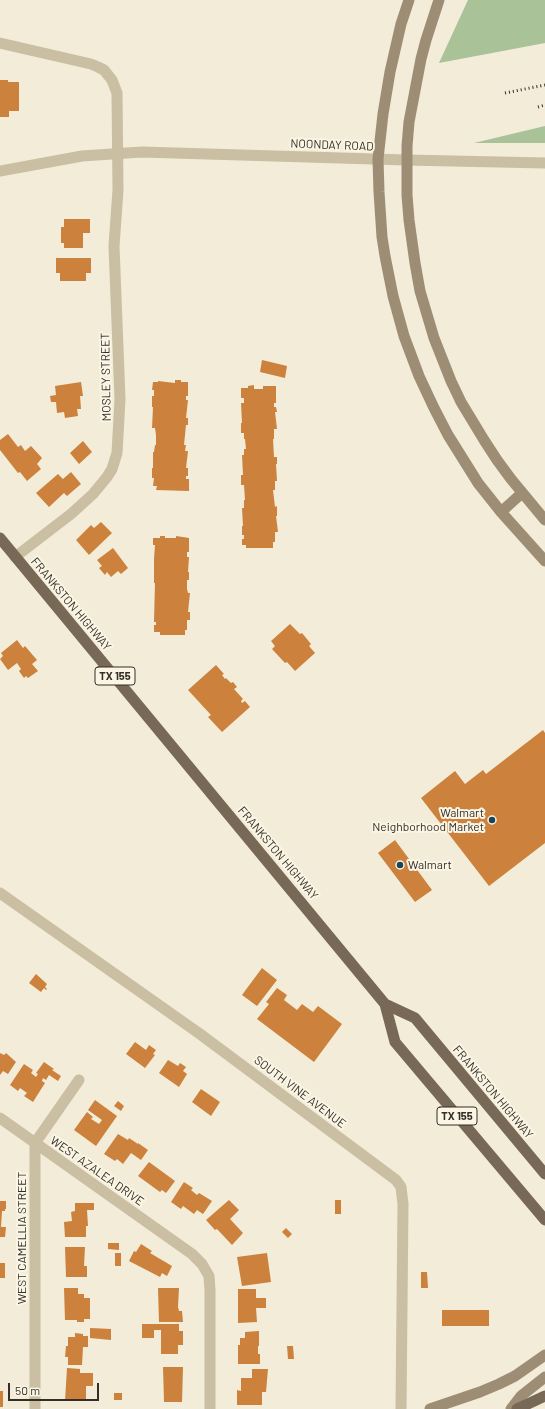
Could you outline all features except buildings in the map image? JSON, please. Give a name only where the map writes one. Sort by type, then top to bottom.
[{"type":"main road","points":[[409,0],[401,24],[390,72],[378,159],[380,215],[385,256],[393,296],[404,336],[419,376],[448,436],[478,483],[501,512],[545,561]]},
{"type":"main road","points":[[439,0],[426,40],[417,79],[409,122],[406,160],[409,220],[420,290],[434,338],[450,381],[473,423],[497,460],[545,520]]},
{"type":"main road","points":[[501,512],[522,493]]},
{"type":"main road","name":"FRANKSTON HIGHWAY","points":[[0,538],[385,1004],[415,1018],[545,1174]]},
{"type":"main road","name":"TX 155","points":[[385,1004],[395,1042],[545,1220]]},
{"type":"main road","points":[[430,1409],[475,1394],[499,1384],[515,1376],[545,1355]]},
{"type":"main road","points":[[511,1409],[521,1396],[545,1377]]},
{"type":"main road","points":[[517,1409],[545,1396]]},
{"type":"street","points":[[0,43],[91,64],[104,70],[108,74],[117,93],[118,153]]},
{"type":"street","name":"NOONDAY ROAD","points":[[0,171],[69,158],[118,153],[161,152],[545,163]]},
{"type":"street","name":"MOSLEY STREET","points":[[15,557],[71,514],[84,502],[107,477],[115,462],[119,438],[120,412],[114,246],[118,153]]},
{"type":"street","name":"SOUTH VINE AVENUE","points":[[0,894],[200,1034],[396,1180],[401,1187],[404,1204],[401,1409]]},
{"type":"street","points":[[35,1143],[79,1080]]},
{"type":"street","name":"WEST AZALEA DRIVE","points":[[0,1118],[180,1246],[202,1264],[208,1276],[210,1290],[210,1409]]},
{"type":"street","name":"WEST CAMELLIA STREET","points":[[35,1143],[35,1409]]},
{"type":"green space","points":[[468,0],[545,0],[545,43],[439,63]]},
{"type":"green space","points":[[545,126],[545,143],[474,143]]},
{"type":"railway","points":[[505,93],[545,85]]},
{"type":"railway","points":[[538,107],[545,105]]},
{"type":"place","name":"Walmart Neighborhood Market","points":[[492,820]]},
{"type":"place","name":"Walmart","points":[[400,865]]}]
